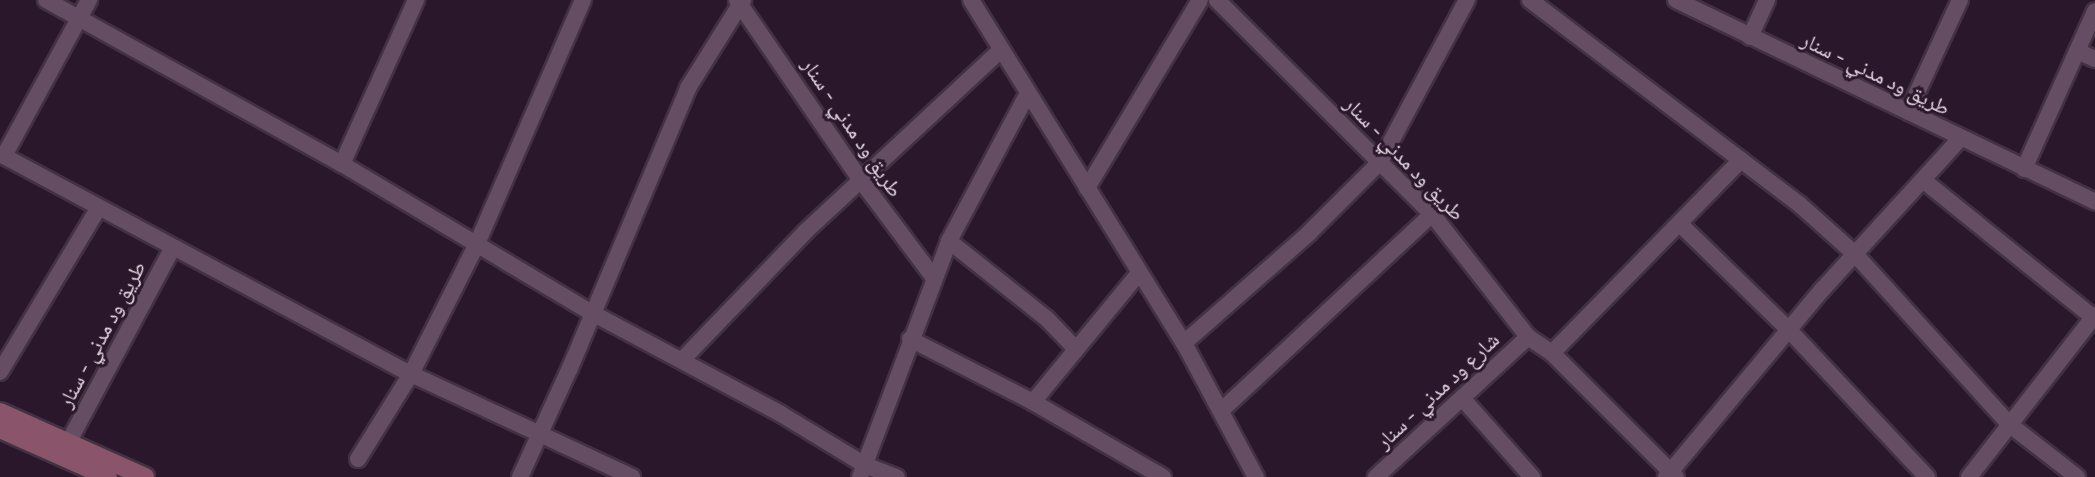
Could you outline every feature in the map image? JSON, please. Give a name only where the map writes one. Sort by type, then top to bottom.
[{"type":"street","points":[[46,0],[342,164],[476,246],[594,314],[682,360],[862,471],[897,477]]},
{"type":"street","points":[[89,0],[81,18],[2,155],[411,374],[632,477]]},
{"type":"street","points":[[342,164],[416,0]]},
{"type":"street","points":[[358,459],[411,374],[476,246],[584,0]]},
{"type":"street","points":[[971,0],[1027,95],[1184,343],[1222,410],[1249,473]]},
{"type":"street","points":[[1088,188],[1200,0]]},
{"type":"street","name":"طريق ود مدني - سنار","points":[[1218,0],[1432,214],[1528,337],[1552,353],[1671,475],[1789,330],[1960,139]]},
{"type":"street","points":[[1184,343],[1309,233],[1380,162],[1467,0]]},
{"type":"street","points":[[1530,0],[1799,204],[1855,254],[2009,424],[2077,477]]},
{"type":"street","name":"طريق ود مدني - سنار","points":[[1676,0],[1960,139],[2095,202]]},
{"type":"street","points":[[1750,37],[1767,0]]},
{"type":"street","points":[[520,477],[594,314],[688,88],[741,1]]},
{"type":"street","name":"طريق ود مدني - سنار","points":[[741,1],[860,179],[934,278]]},
{"type":"street","points":[[1908,112],[1958,1]]},
{"type":"street","points":[[2024,169],[2095,10]]},
{"type":"street","points":[[682,360],[860,179],[1000,51]]},
{"type":"street","points":[[2077,51],[2095,59]]},
{"type":"street","points":[[862,471],[910,339],[949,241],[1027,95]]},
{"type":"street","points":[[1552,353],[1741,160]]},
{"type":"street","points":[[1923,180],[2094,316],[1969,477]]},
{"type":"street","points":[[0,372],[99,207]]},
{"type":"street","points":[[1222,410],[1432,214]]},
{"type":"street","points":[[1680,224],[1789,330],[1927,477]]},
{"type":"street","points":[[949,241],[1047,319],[1076,349]]},
{"type":"street","name":"طريق ود مدني - سنار","points":[[68,443],[173,247]]},
{"type":"street","points":[[1033,402],[1139,273]]},
{"type":"street","name":"شارع ود مدني - سنار","points":[[1376,477],[1528,337]]},
{"type":"street","points":[[910,339],[1033,402],[1163,477]]},
{"type":"street","points":[[1462,398],[1532,477]]},
{"type":"street","points":[[0,412],[145,477]]},
{"type":"street","points":[[0,429],[108,477]]}]
